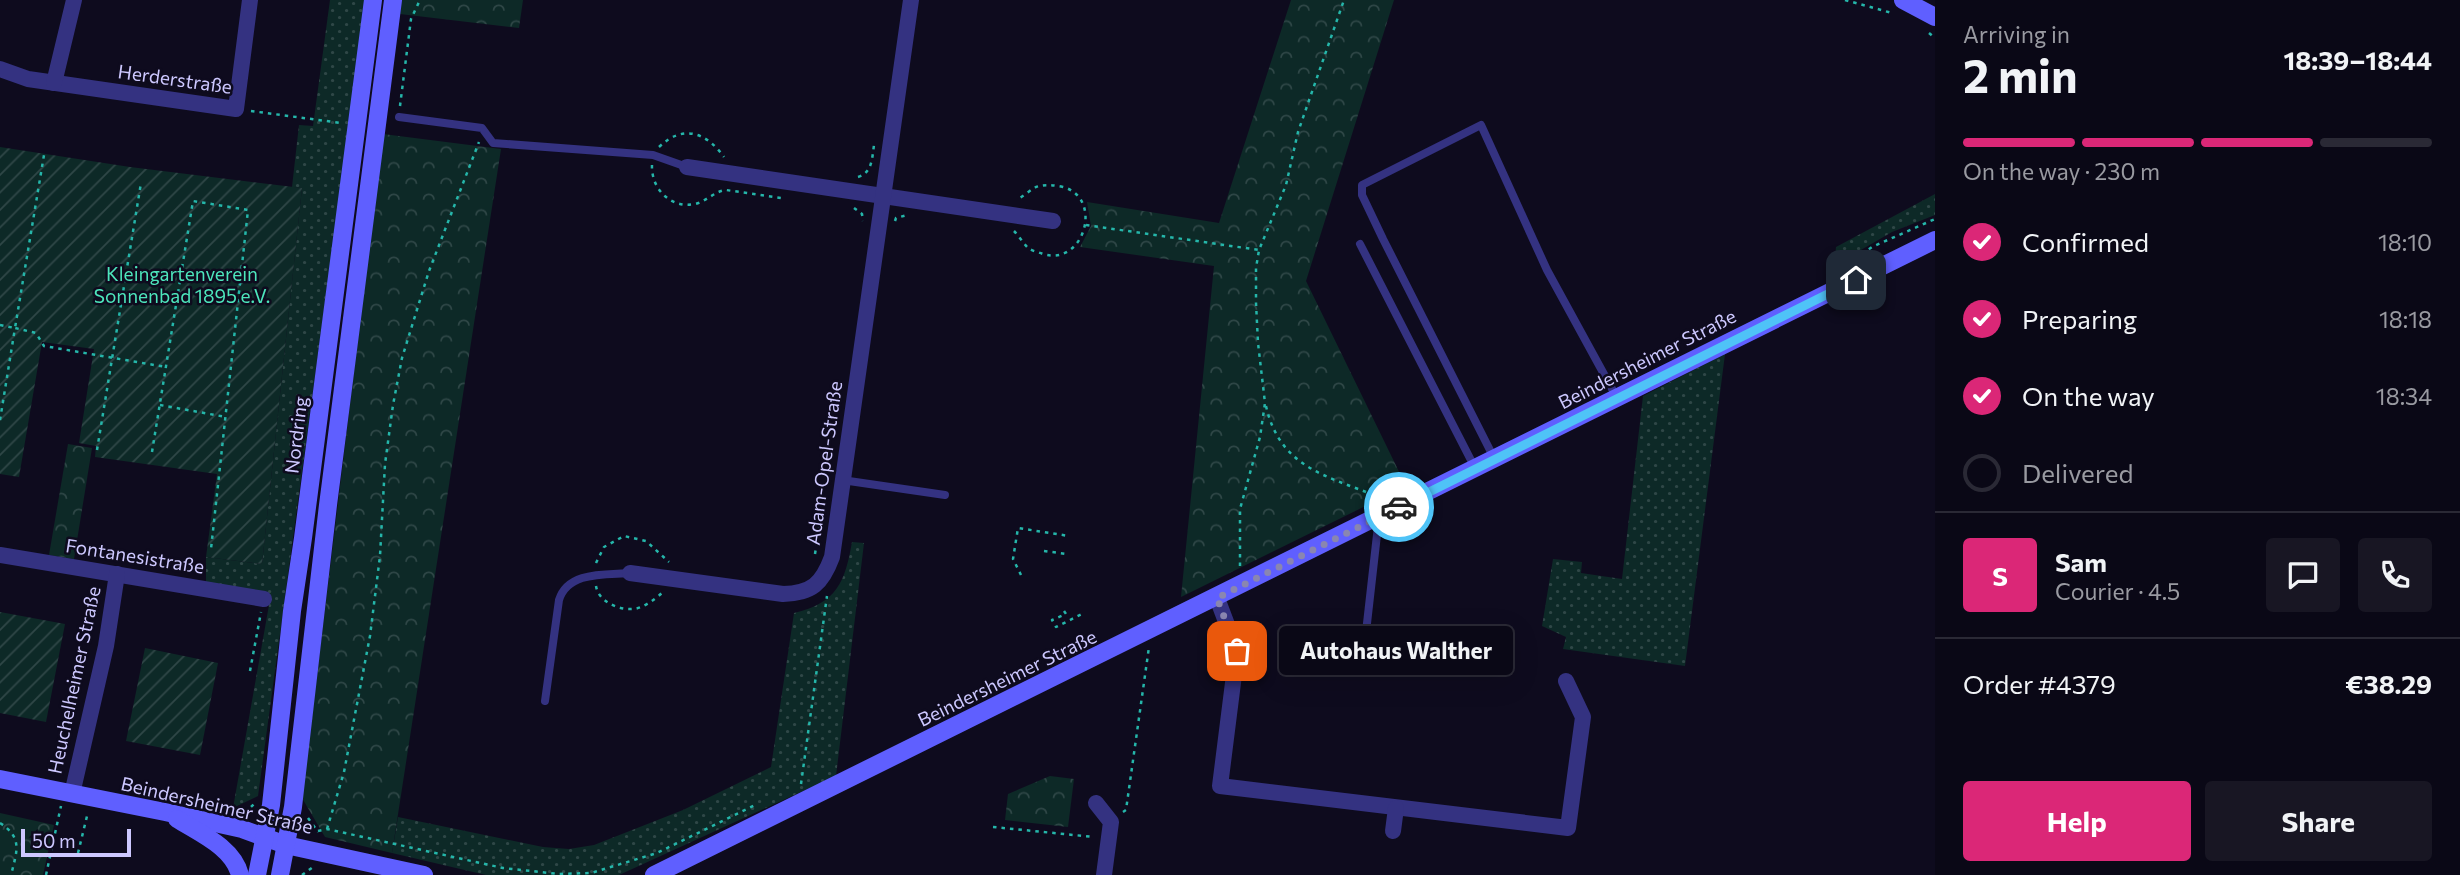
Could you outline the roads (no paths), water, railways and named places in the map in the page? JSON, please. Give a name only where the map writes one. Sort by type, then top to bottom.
[{"type":"street","points":[[54,83],[74,0]]},
{"type":"street","name":"Herderstraße","points":[[0,69],[28,79],[236,109],[250,0]]},
{"type":"street","name":"Nordring","points":[[257,875],[271,805],[292,611],[373,0]]},
{"type":"street","points":[[280,875],[297,780],[328,505],[393,0]]},
{"type":"street","name":"Adam-Opel-Straße","points":[[630,573],[783,594],[800,593],[816,586],[826,572],[832,557],[911,0]]},
{"type":"street","points":[[1899,7],[1928,22]]},
{"type":"street","points":[[687,167],[1053,221]]},
{"type":"street","name":"Beindersheimer Straße","points":[[654,875],[1217,598],[1376,511],[1494,459],[1935,240]]},
{"type":"street","name":"Fontanesistraße","points":[[0,555],[264,599]]},
{"type":"street","name":"Heuchelheimer Straße","points":[[68,793],[106,646],[117,574]]},
{"type":"street","points":[[1217,598],[1237,651],[1220,786],[1568,828],[1583,716],[1566,681]]},
{"type":"street","name":"Beindersheimer Straße","points":[[0,779],[165,811],[242,829],[286,845],[402,873],[424,875]]},
{"type":"street","points":[[1096,803],[1110,830],[1104,875]]},
{"type":"street","points":[[1393,831],[1396,808]]},
{"type":"street","points":[[165,811],[230,855],[240,875]]},
{"type":"lane","points":[[399,117],[482,128],[492,143],[653,155],[687,167]]},
{"type":"lane","points":[[1494,459],[1362,195],[1362,186],[1481,125],[1547,270],[1617,398]]},
{"type":"lane","points":[[1360,244],[1475,468]]},
{"type":"lane","points":[[842,480],[945,495]]},
{"type":"lane","points":[[1376,511],[1365,641],[1423,647]]},
{"type":"lane","points":[[545,701],[562,590],[577,580],[630,573]]},
{"type":"place","name":"Autohaus Walther","points":[[1237,651]]},
{"type":"park label","name":"Kleingartenverein Sonnenbad 1895 e.V.","points":[[182,285]]}]
